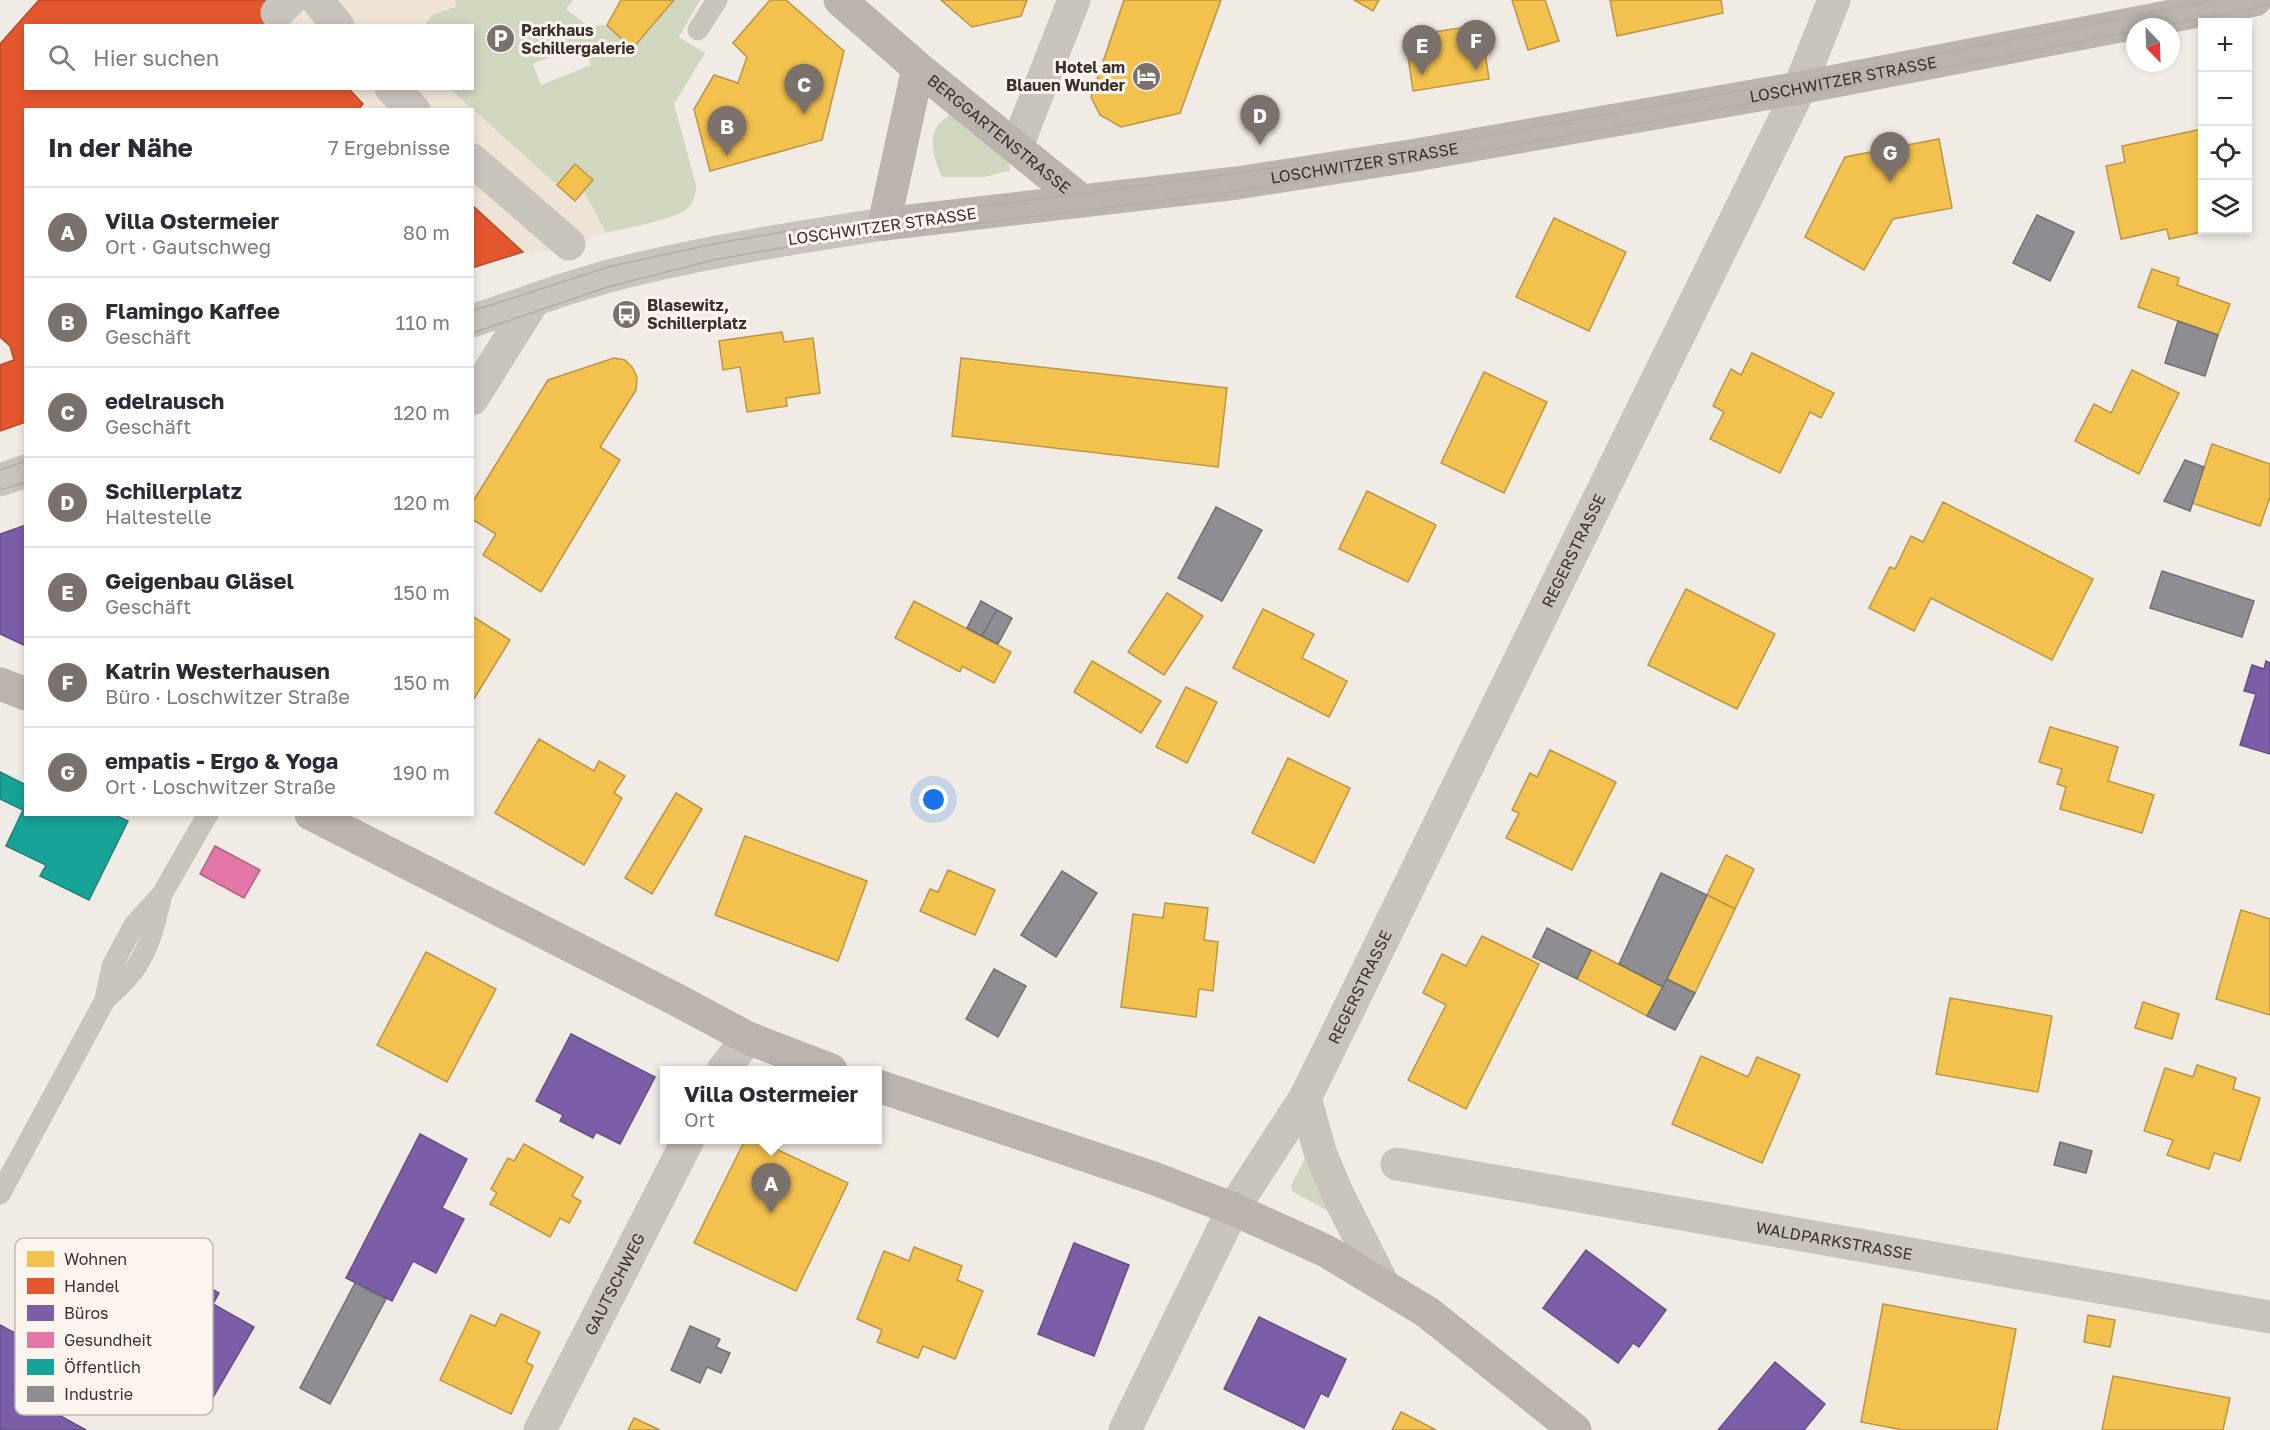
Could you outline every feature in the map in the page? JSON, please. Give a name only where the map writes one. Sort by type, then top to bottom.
[{"type":"street","points":[[317,0],[336,24]]},
{"type":"street","name":"BERGGARTENSTRASSE","points":[[840,0],[918,68],[1082,201]]},
{"type":"street","points":[[1017,146],[1074,0]]},
{"type":"street","name":"REGERSTRASSE","points":[[1125,1430],[1233,1209],[1305,1098],[1799,88],[1834,0]]},
{"type":"street","name":"LOSCHWITZER STRASSE","points":[[474,320],[602,278],[692,256],[884,224],[1237,183],[1410,156],[1799,88],[2255,0]]},
{"type":"street","name":"BERGGARTENSTRASSE","points":[[884,224],[918,68]]},
{"type":"street","points":[[393,90],[412,108]]},
{"type":"street","points":[[474,162],[569,244]]},
{"type":"street","points":[[474,396],[534,300]]},
{"type":"street","points":[[0,480],[24,472]]},
{"type":"street","points":[[0,684],[24,693]]},
{"type":"street","points":[[315,816],[748,1038],[818,1066]]},
{"type":"street","points":[[727,1066],[748,1038]]},
{"type":"street","points":[[882,1087],[1153,1178],[1233,1209],[1326,1251],[1427,1312],[1563,1426]]},
{"type":"street","points":[[1305,1098],[1320,1152],[1338,1195],[1384,1286]]},
{"type":"street","name":"GAUTSCHWEG","points":[[540,1430],[686,1144]]},
{"type":"street","name":"WALDPARKSTRASSE","points":[[1397,1164],[2270,1317]]},
{"type":"lane","points":[[698,30],[717,0]]},
{"type":"lane","points":[[0,1194],[105,1000],[131,975],[152,936],[162,894],[207,816]]},
{"type":"green space","points":[[456,0],[573,0],[566,9],[588,26],[607,25],[632,49],[674,0],[700,0],[679,37],[705,53],[674,104],[696,185],[695,197],[691,205],[683,212],[662,220],[606,233],[584,191],[593,180],[575,164],[557,185],[474,111],[474,108],[451,90],[474,90],[474,24],[425,24],[432,15],[455,7]],"holes":[[[582,44],[591,65],[541,85],[533,64]]]},
{"type":"green space","points":[[950,115],[966,115],[1007,151],[1010,170],[985,177],[942,177],[937,165],[933,137],[938,125]]},
{"type":"green space","points":[[1306,1157],[1334,1214],[1293,1192],[1291,1185]]},
{"type":"shaded area","points":[[265,0],[456,0],[455,7],[432,15],[425,24],[288,24]]},
{"type":"shaded area","points":[[349,90],[451,90],[471,108],[368,108]]},
{"type":"shaded area","points":[[474,111],[574,201],[584,191],[606,233],[532,255],[523,252],[474,206]]},
{"type":"building: Wohnen","points":[[621,0],[674,0],[632,49],[607,25]]},
{"type":"building: Wohnen","points":[[770,0],[786,0],[844,51],[822,140],[710,171],[694,109],[714,75],[738,83],[747,57],[733,43]]},
{"type":"building: Wohnen","points":[[941,0],[1027,0],[1021,16],[972,27]]},
{"type":"building: Wohnen","name":"Hotel am Blauen Wunder","points":[[1124,0],[1221,0],[1180,113],[1121,127],[1100,115],[1091,97]]},
{"type":"building: Wohnen","points":[[1354,0],[1379,0],[1373,11]]},
{"type":"building: Wohnen","points":[[1512,0],[1545,0],[1559,41],[1528,50]]},
{"type":"building: Wohnen","points":[[1610,0],[1721,0],[1723,13],[1617,36]]},
{"type":"building: Wohnen","points":[[1481,25],[1489,79],[1413,91],[1405,36]]},
{"type":"building: Wohnen","points":[[2198,130],[2198,233],[2169,239],[2167,229],[2121,239],[2106,166],[2125,162],[2122,146]]},
{"type":"building: Wohnen","points":[[1939,139],[1952,208],[1893,219],[1864,270],[1805,237],[1845,157]]},
{"type":"building: Wohnen","points":[[575,164],[593,180],[575,201],[557,185]]},
{"type":"building: Wohnen","points":[[1554,218],[1626,252],[1589,331],[1516,297]]},
{"type":"building: Wohnen","points":[[2152,269],[2179,278],[2177,285],[2230,304],[2218,335],[2138,307]]},
{"type":"building: Wohnen","points":[[782,332],[784,342],[813,338],[820,393],[786,398],[787,406],[747,412],[740,367],[723,370],[719,341]]},
{"type":"building: Wohnen","points":[[1752,353],[1834,393],[1821,418],[1810,412],[1780,473],[1710,439],[1724,412],[1713,406],[1731,369],[1741,375]]},
{"type":"building: Wohnen","points":[[614,358],[625,360],[637,377],[636,390],[600,447],[620,460],[541,592],[483,555],[496,534],[474,520],[474,500],[548,380]]},
{"type":"building: Wohnen","points":[[961,358],[1227,388],[1218,467],[952,436]]},
{"type":"building: Wohnen","points":[[2132,370],[2179,393],[2139,474],[2075,441],[2094,404],[2111,413]]},
{"type":"building: Wohnen","points":[[1484,372],[1547,402],[1504,493],[1441,463]]},
{"type":"building: Wohnen","points":[[2212,444],[2270,464],[2270,497],[2260,526],[2192,503]]},
{"type":"building: Wohnen","points":[[1367,491],[1436,525],[1408,582],[1339,549]]},
{"type":"building: Wohnen","points":[[1943,502],[2093,579],[2052,660],[1931,598],[1914,631],[1869,608],[1890,567],[1895,569],[1911,536],[1923,542]]},
{"type":"building: Wohnen","points":[[1686,589],[1775,634],[1737,709],[1648,665]]},
{"type":"building: Wohnen","points":[[1167,593],[1203,616],[1164,675],[1128,652]]},
{"type":"building: Wohnen","points":[[914,601],[1011,652],[994,683],[962,666],[960,672],[895,638]]},
{"type":"building: Wohnen","points":[[1263,609],[1314,634],[1302,658],[1347,681],[1329,717],[1233,668]]},
{"type":"building: Wohnen","points":[[474,617],[510,640],[474,699]]},
{"type":"building: Wohnen","points":[[1092,661],[1161,701],[1141,733],[1074,692]]},
{"type":"building: Wohnen","points":[[1186,687],[1217,702],[1187,763],[1156,747]]},
{"type":"building: Wohnen","points":[[2050,727],[2118,747],[2108,781],[2154,795],[2142,833],[2060,809],[2066,787],[2057,784],[2062,769],[2039,762]]},
{"type":"building: Wohnen","points":[[539,739],[594,771],[599,761],[625,776],[614,793],[622,798],[584,865],[495,813]]},
{"type":"building: Wohnen","points":[[1550,750],[1616,782],[1572,870],[1506,838],[1519,813],[1512,810],[1530,773],[1537,777]]},
{"type":"building: Wohnen","points":[[1288,758],[1350,788],[1314,863],[1252,833]]},
{"type":"building: Wohnen","points":[[676,793],[702,809],[652,894],[625,878]]},
{"type":"building: Wohnen","points":[[745,836],[867,881],[838,961],[715,915]]},
{"type":"building: Wohnen","points":[[1726,855],[1754,869],[1735,909],[1707,895]]},
{"type":"building: Wohnen","points":[[948,870],[995,890],[975,935],[920,911],[930,889],[938,892]]},
{"type":"building: Wohnen","points":[[1707,895],[1735,909],[1695,993],[1667,979]]},
{"type":"building: Wohnen","points":[[1165,903],[1208,908],[1204,940],[1218,942],[1213,991],[1199,989],[1196,1017],[1121,1007],[1133,914],[1163,918]]},
{"type":"building: Wohnen","points":[[2241,910],[2270,919],[2270,1015],[2216,999]]},
{"type":"building: Wohnen","points":[[1482,936],[1539,964],[1466,1109],[1408,1080],[1446,1005],[1423,993],[1442,954],[1466,966]]},
{"type":"building: Wohnen","points":[[1591,950],[1663,987],[1647,1016],[1577,979]]},
{"type":"building: Wohnen","points":[[426,952],[496,989],[447,1082],[377,1045]]},
{"type":"building: Wohnen","points":[[1950,998],[2052,1016],[2038,1092],[1936,1074]]},
{"type":"building: Wohnen","points":[[2143,1002],[2179,1014],[2172,1039],[2135,1028]]},
{"type":"building: Wohnen","points":[[1701,1056],[1748,1077],[1757,1057],[1800,1075],[1762,1163],[1672,1124]]},
{"type":"building: Wohnen","points":[[2197,1065],[2236,1078],[2233,1089],[2260,1098],[2240,1161],[2214,1153],[2209,1169],[2167,1155],[2173,1140],[2144,1131],[2165,1068],[2193,1077]]},
{"type":"building: Wohnen","points":[[524,1144],[583,1177],[572,1196],[581,1201],[569,1223],[560,1218],[550,1237],[490,1204],[497,1193],[491,1189],[508,1158],[514,1161]]},
{"type":"building: Wohnen","points":[[743,1144],[765,1144],[848,1183],[796,1291],[694,1243]]},
{"type":"building: Wohnen","points":[[914,1247],[962,1266],[957,1280],[983,1291],[955,1359],[923,1346],[918,1358],[877,1342],[882,1330],[857,1319],[884,1251],[909,1261]]},
{"type":"building: Wohnen","points":[[1883,1304],[2016,1329],[1997,1430],[1903,1430],[1861,1422]]},
{"type":"building: Wohnen","points":[[501,1314],[540,1332],[526,1362],[533,1366],[511,1414],[440,1380],[471,1315],[495,1326]]},
{"type":"building: Wohnen","points":[[2088,1315],[2115,1320],[2110,1347],[2084,1342]]},
{"type":"building: Wohnen","points":[[2113,1376],[2230,1398],[2223,1430],[2102,1430]]},
{"type":"building: Wohnen","points":[[1401,1412],[1436,1430],[1392,1430]]},
{"type":"building: Wohnen","points":[[634,1418],[660,1430],[628,1430]]},
{"type":"building: Handel","points":[[39,0],[265,0],[287,24],[24,24],[24,90],[350,90],[363,104],[360,108],[24,108],[24,423],[0,431],[0,365],[14,360],[10,346],[0,337],[0,44]]},
{"type":"building: Handel","points":[[474,207],[523,252],[474,267]]},
{"type":"building: Büros","points":[[24,526],[24,645],[0,634],[0,534]]},
{"type":"building: Büros","points":[[2266,661],[2270,663],[2270,754],[2240,745],[2256,694],[2244,691],[2252,665],[2264,669]]},
{"type":"building: Büros","points":[[571,1034],[655,1077],[620,1144],[596,1132],[593,1138],[560,1121],[563,1115],[536,1101]]},
{"type":"building: Büros","points":[[420,1134],[467,1159],[442,1208],[464,1219],[436,1273],[413,1261],[392,1301],[346,1278]]},
{"type":"building: Büros","points":[[1074,1243],[1129,1265],[1094,1356],[1038,1334]]},
{"type":"building: Büros","points":[[1586,1250],[1666,1310],[1639,1347],[1633,1343],[1618,1363],[1543,1308]]},
{"type":"building: Büros","points":[[213,1290],[219,1293],[213,1304]]},
{"type":"building: Büros","points":[[213,1304],[254,1327],[213,1397]]},
{"type":"building: Büros","points":[[1259,1317],[1346,1359],[1328,1397],[1321,1393],[1304,1428],[1224,1389]]},
{"type":"building: Büros","points":[[0,1325],[15,1333],[15,1386],[13,1390],[15,1391],[15,1415],[59,1415],[86,1430],[0,1430]]},
{"type":"building: Büros","points":[[1775,1362],[1825,1404],[1804,1430],[1718,1430]]},
{"type":"building: Gesundheit","points":[[215,846],[260,870],[244,898],[200,874]]},
{"type":"building: Öffentlich","points":[[0,772],[24,784],[24,816],[117,816],[128,821],[89,900],[40,876],[46,865],[6,846],[23,810],[0,799]]},
{"type":"building: Industrie","points":[[2037,215],[2074,232],[2050,281],[2013,263]]},
{"type":"building: Industrie","points":[[2178,321],[2218,335],[2205,376],[2165,363]]},
{"type":"building: Industrie","points":[[2185,460],[2204,467],[2190,511],[2164,501]]},
{"type":"building: Industrie","points":[[1216,507],[1262,530],[1222,601],[1178,578]]},
{"type":"building: Industrie","points":[[2162,571],[2254,601],[2242,637],[2150,608]]},
{"type":"building: Industrie","points":[[981,601],[997,610],[982,636],[967,628]]},
{"type":"building: Industrie","points":[[997,610],[1012,618],[998,644],[982,636]]},
{"type":"building: Industrie","points":[[1062,871],[1097,893],[1056,957],[1021,935]]},
{"type":"building: Industrie","points":[[1661,873],[1707,895],[1663,987],[1619,964]]},
{"type":"building: Industrie","points":[[1547,928],[1591,950],[1577,979],[1533,957]]},
{"type":"building: Industrie","points":[[994,969],[1026,986],[998,1037],[966,1019]]},
{"type":"building: Industrie","points":[[1667,979],[1695,993],[1675,1030],[1647,1016]]},
{"type":"building: Industrie","points":[[2060,1142],[2092,1151],[2086,1173],[2054,1165]]},
{"type":"building: Industrie","points":[[355,1283],[386,1299],[330,1404],[300,1388]]},
{"type":"building: Industrie","points":[[690,1326],[720,1339],[716,1347],[730,1353],[721,1373],[707,1367],[700,1383],[671,1370]]},
{"type":"tram line","points":[[474,310],[612,266],[714,244],[788,231],[1408,149],[1803,80],[2214,0]]},
{"type":"tram line","points":[[2180,22],[2270,5]]},
{"type":"tram line","points":[[474,332],[611,286],[718,259],[793,246],[1238,191],[1796,96],[2126,33]]},
{"type":"tram line","points":[[0,470],[24,462]]},
{"type":"tram line","points":[[0,490],[24,483]]},
{"type":"place","name":"Parkhaus Schillergalerie","points":[[500,39]]},
{"type":"place","name":"Katrin Westerhausen","points":[[1476,70]]},
{"type":"place","name":"Geigenbau Gläsel","points":[[1422,75]]},
{"type":"place","name":"Hotel am Blauen Wunder","points":[[1146,76]]},
{"type":"place","name":"edelrausch","points":[[804,114]]},
{"type":"place","name":"Schillerplatz","points":[[1260,145]]},
{"type":"place","name":"Flamingo Kaffee","points":[[727,156]]},
{"type":"place","name":"empatis - Ergo & Yoga","points":[[1890,182]]},
{"type":"place","name":"Blasewitz, Schillerplatz","points":[[626,314]]},
{"type":"place","name":"Villa Ostermeier","points":[[771,1213]]}]
